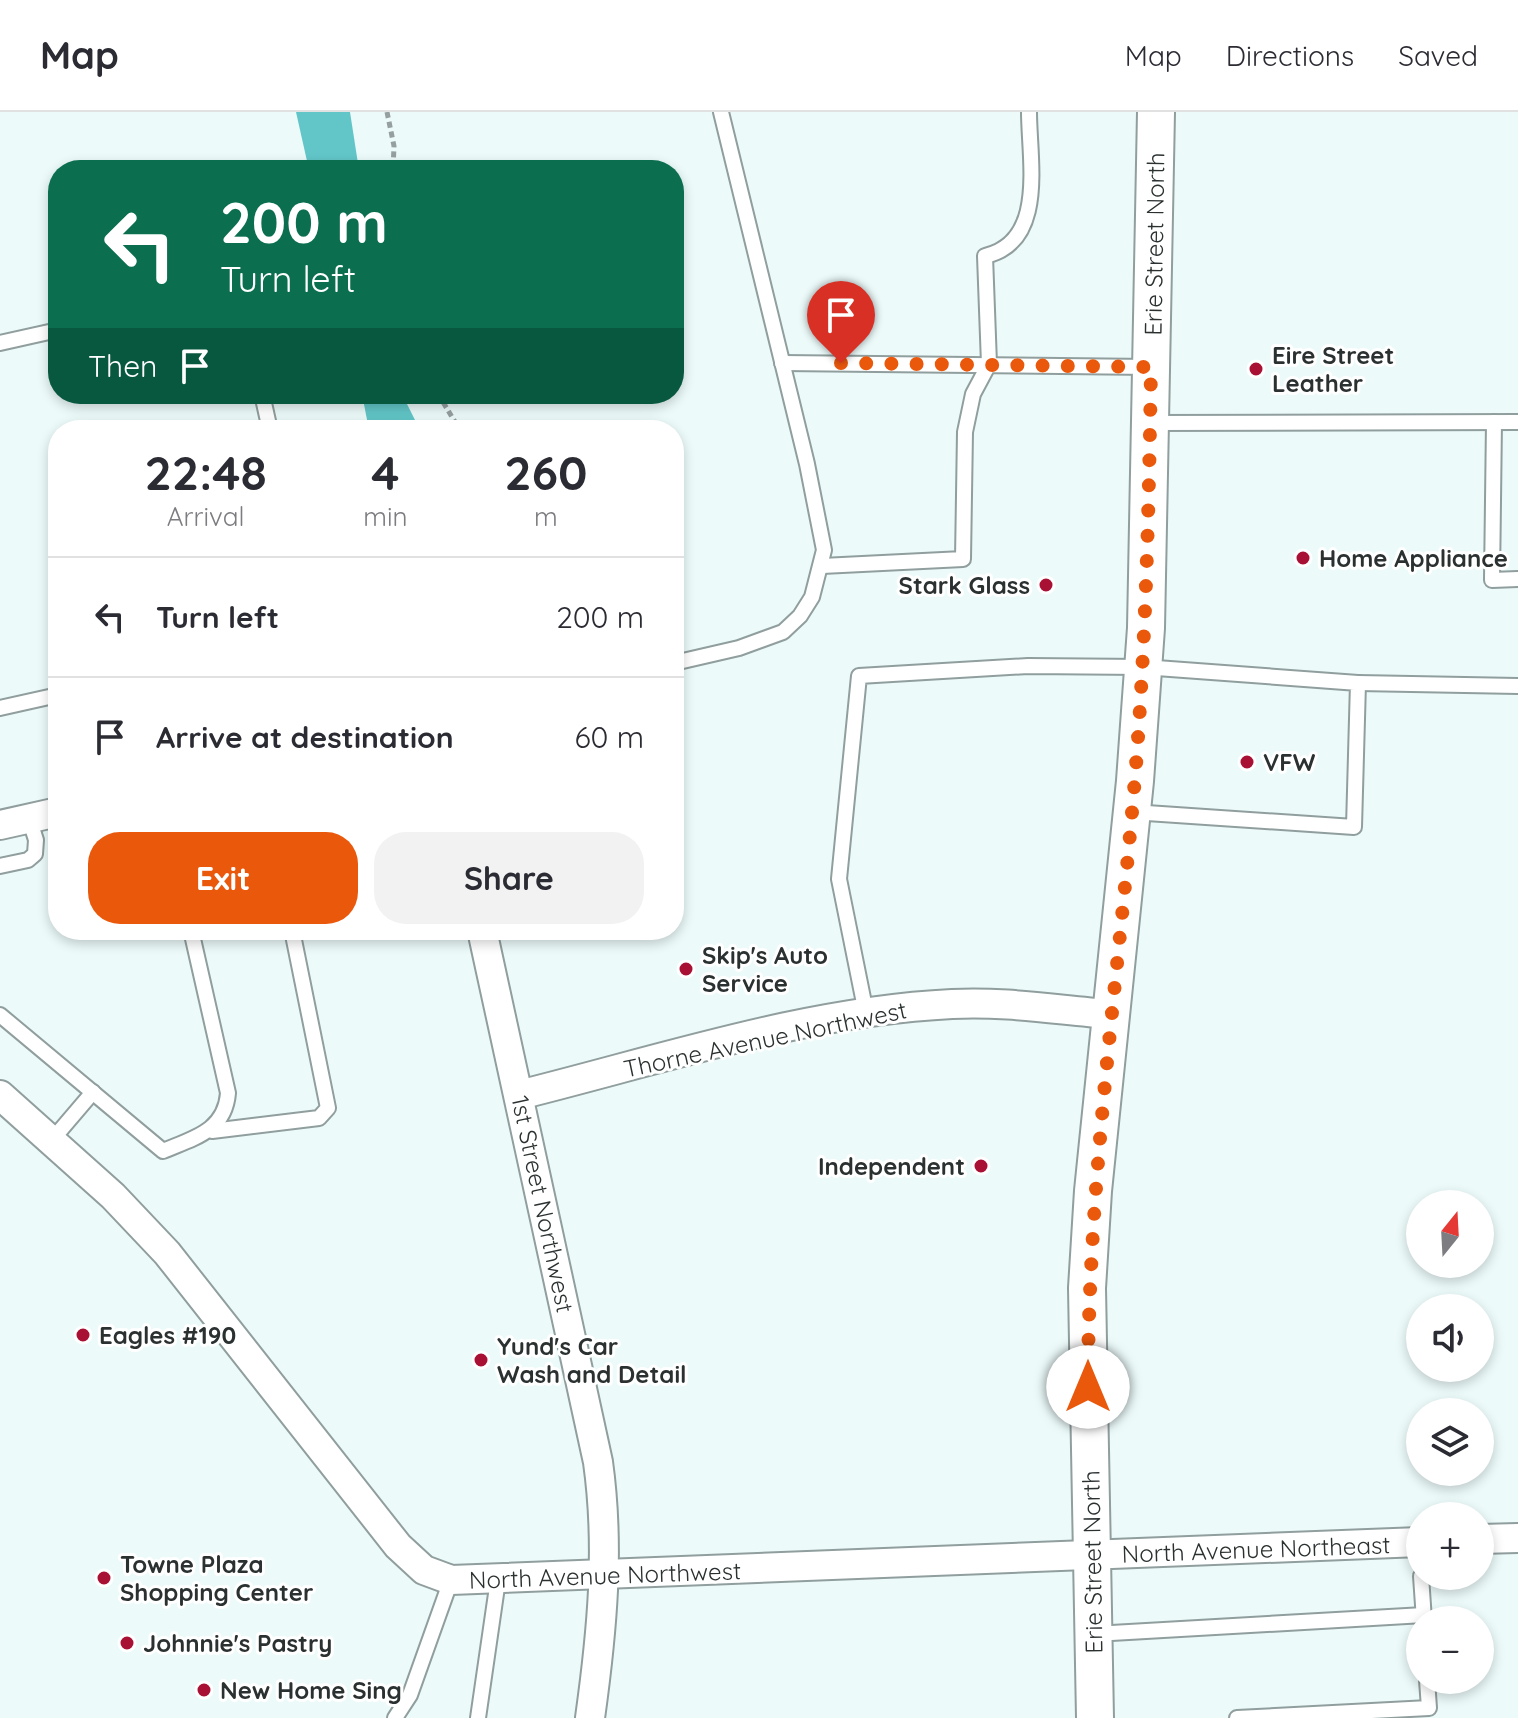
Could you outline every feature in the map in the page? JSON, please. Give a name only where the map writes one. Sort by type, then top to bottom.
[{"type":"street","name":"Erie Street North","points":[[1095,1718],[1087,1288],[1109,1014],[1143,667],[1156,112]]},
{"type":"street","points":[[0,825],[48,814]]},
{"type":"street","name":"1st Street Northwest","points":[[484,940],[598,1462],[605,1508],[605,1574],[590,1718]]},
{"type":"street","name":"Thorne Avenue Northwest","points":[[519,1095],[751,1037],[866,1013],[954,1004],[1109,1014]]},
{"type":"street","name":"North Avenue Northwest","points":[[0,1095],[113,1196],[203,1296],[398,1546],[424,1570],[451,1580],[498,1580],[1092,1556]]},
{"type":"street","points":[[1494,1539],[1518,1538]]},
{"type":"street","name":"North Avenue Northeast","points":[[1092,1556],[1406,1543]]},
{"type":"lane","points":[[684,661],[739,648],[783,632],[807,607],[822,566],[824,550],[817,505],[721,112]]},
{"type":"lane","points":[[822,566],[963,559],[965,432],[973,394],[989,364],[985,256],[1013,243],[1024,229],[1029,200],[1029,112]]},
{"type":"lane","points":[[0,343],[48,332]]},
{"type":"lane","points":[[782,363],[1151,367]]},
{"type":"lane","points":[[1494,422],[1492,580],[1518,579]]},
{"type":"lane","points":[[1150,423],[1518,422]]},
{"type":"lane","points":[[866,1013],[839,879],[859,676],[1028,666],[1143,667],[1358,683],[1518,686]]},
{"type":"lane","points":[[1131,811],[1354,827],[1358,683]]},
{"type":"lane","points":[[0,708],[48,697]]},
{"type":"lane","points":[[0,866],[28,860],[35,854],[36,840],[29,818]]},
{"type":"lane","points":[[193,940],[228,1093],[227,1106],[212,1131]]},
{"type":"lane","points":[[0,1015],[163,1151],[212,1131],[319,1118],[328,1108],[294,940]]},
{"type":"lane","points":[[52,1140],[93,1092]]},
{"type":"lane","points":[[395,1718],[410,1695],[451,1580]]},
{"type":"lane","points":[[478,1718],[498,1580]]},
{"type":"lane","points":[[1093,1634],[1406,1618]]},
{"type":"lane","points":[[1237,1718],[1429,1708],[1428,1694]]},
{"type":"path","points":[[387,112],[394,146],[393,160]]},
{"type":"water","points":[[296,112],[350,112],[357,160],[307,160]]},
{"type":"water","points":[[364,404],[407,404],[415,420],[367,420]]},
{"type":"place","name":"Eire Street Leather","points":[[1256,369]]},
{"type":"place","name":"Home Appliance","points":[[1303,558]]},
{"type":"place","name":"Stark Glass","points":[[1046,585]]},
{"type":"place","name":"VFW","points":[[1247,762]]},
{"type":"place","name":"Skip's Auto Service","points":[[686,969]]},
{"type":"place","name":"Independent","points":[[981,1166]]},
{"type":"place","name":"Eagles #190","points":[[83,1335]]},
{"type":"place","name":"Yund's Car Wash and Detail","points":[[481,1360]]},
{"type":"place","name":"Towne Plaza Shopping Center","points":[[104,1578]]},
{"type":"place","name":"Johnnie's Pastry","points":[[127,1643]]},
{"type":"place","name":"New Home Sing","points":[[204,1690]]},
{"type":"route","points":[[841,363],[1151,367],[1146,628],[1135,781],[1093,1191],[1087,1288],[1088,1387]]}]
